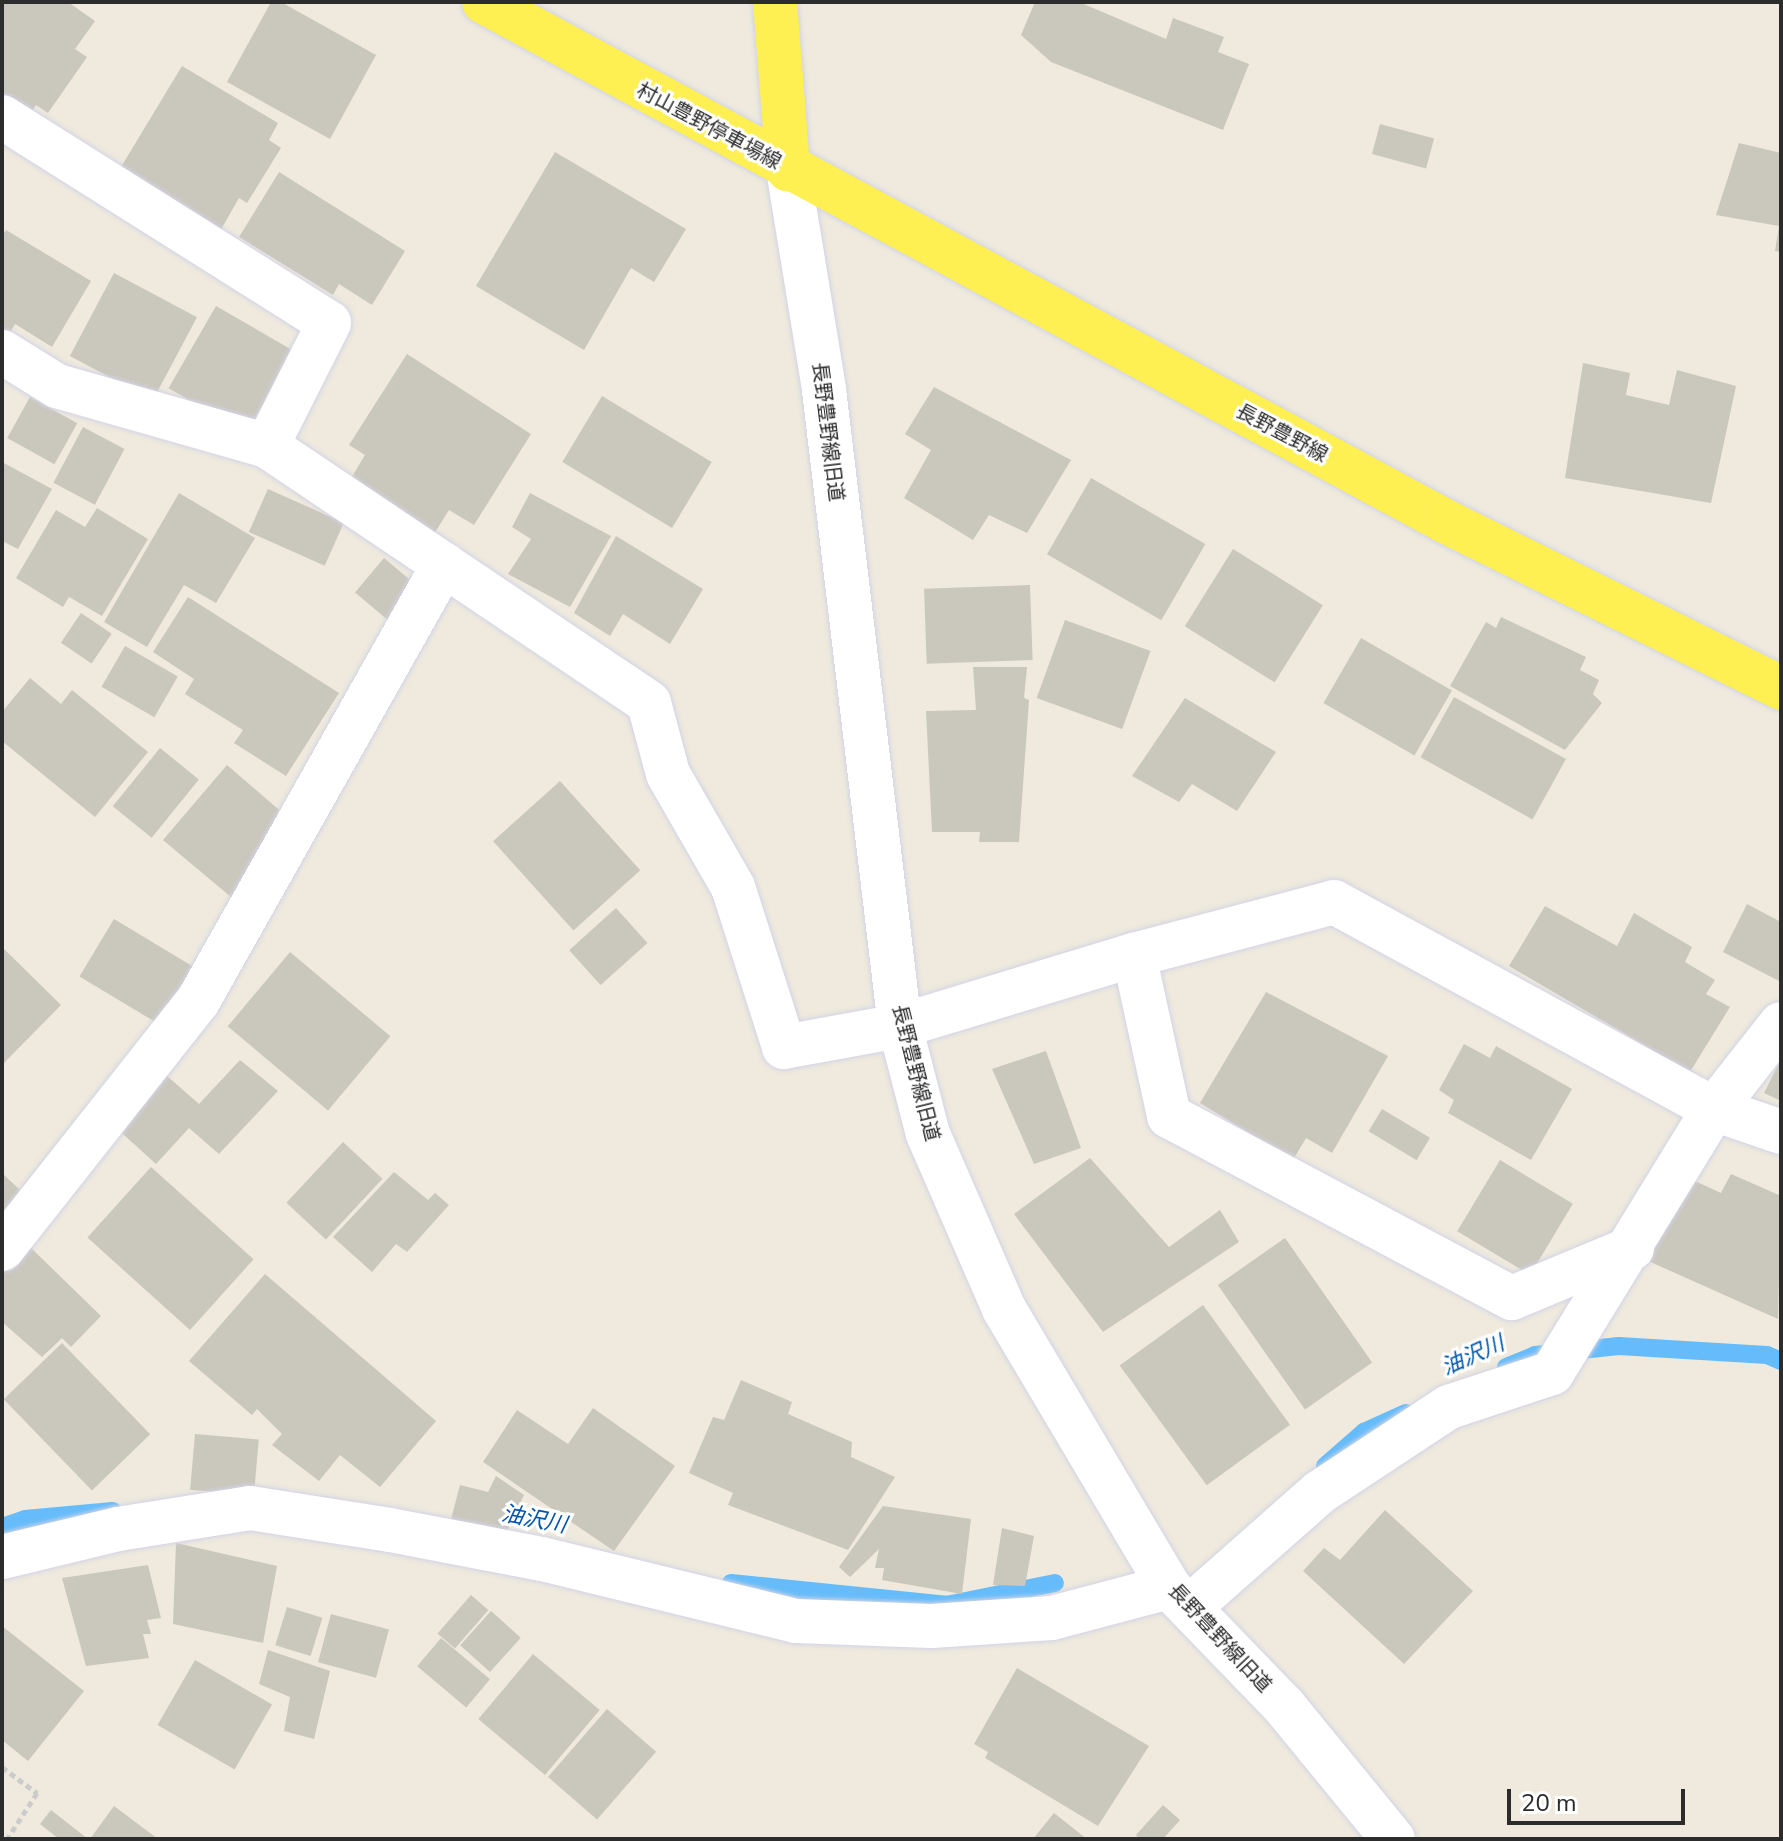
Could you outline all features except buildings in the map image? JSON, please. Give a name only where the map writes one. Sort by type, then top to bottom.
[{"type":"main road","name":"村山豊野停車場線","points":[[484,2],[788,169]]},
{"type":"main road","name":"村山豊野停車場線","points":[[775,2],[788,169]]},
{"type":"main road","name":"長野豊野線","points":[[788,169],[1447,522],[1781,688]]},
{"type":"street","points":[[2,117],[329,323],[267,446]]},
{"type":"street","name":"長野豊野線旧道","points":[[788,169],[824,390],[900,1026],[928,1134],[1004,1309],[1180,1596],[1284,1706],[1393,1839]]},
{"type":"street","points":[[2,352],[57,386],[267,446],[649,703],[668,774],[733,887],[784,1047],[900,1026],[1134,955],[1334,902],[1714,1109],[1781,1132]]},
{"type":"street","points":[[2,1249],[198,1001],[444,564]]},
{"type":"street","points":[[1134,955],[1169,1116],[1512,1298],[1632,1248]]},
{"type":"street","points":[[2,1557],[118,1529],[250,1508],[390,1530],[542,1559],[796,1621],[931,1626],[1052,1618],[1180,1596],[1320,1492],[1449,1407],[1552,1373],[1632,1248],[1714,1109],[1781,1024]]},
{"type":"path","points":[[2,1767],[37,1793],[7,1839]]},
{"type":"waterway","name":"油沢川","points":[[1506,1367],[1535,1355],[1619,1346],[1767,1355],[1781,1361]]},
{"type":"waterway","name":"油沢川","points":[[1325,1466],[1364,1432],[1406,1413]]},
{"type":"waterway","name":"油沢川","points":[[2,1527],[25,1519],[113,1511]]},
{"type":"waterway","name":"油沢川","points":[[731,1583],[946,1605],[1055,1583]]}]
